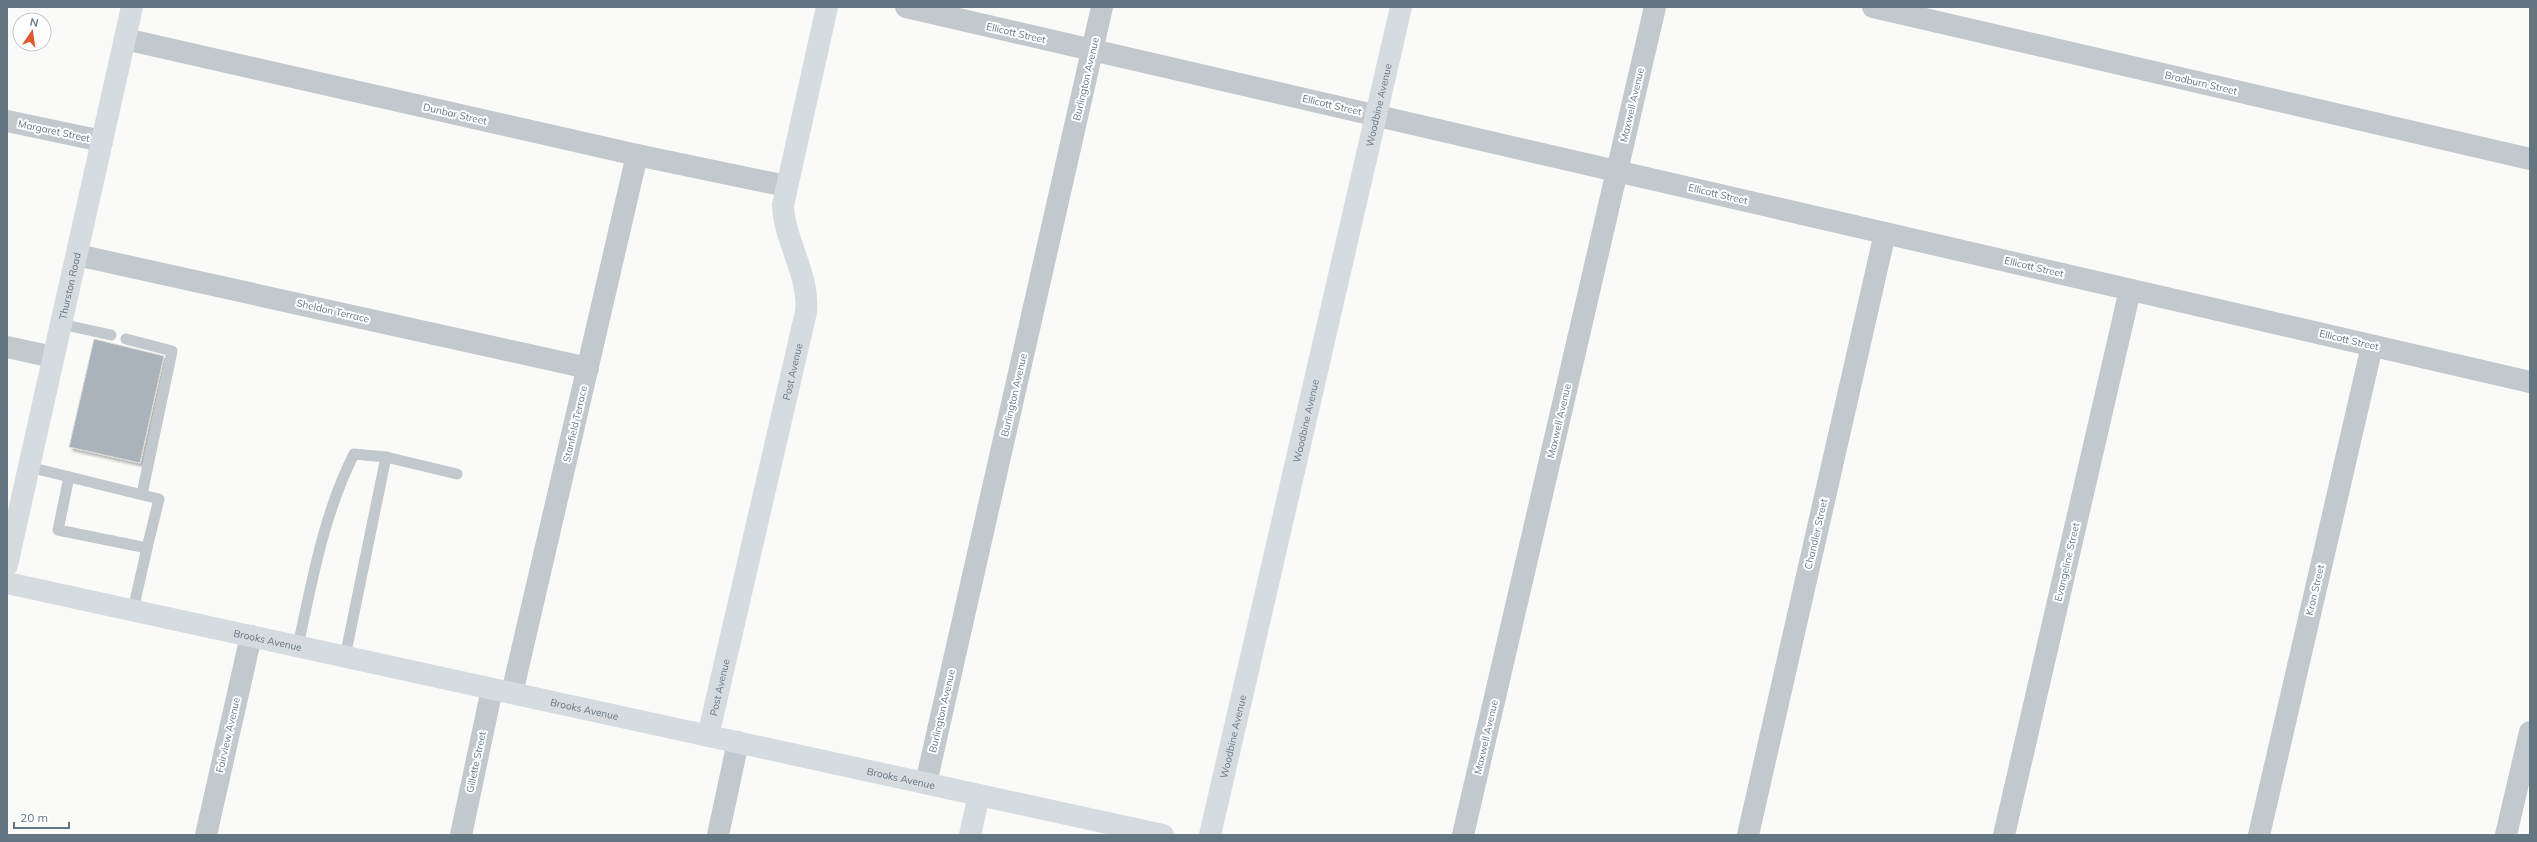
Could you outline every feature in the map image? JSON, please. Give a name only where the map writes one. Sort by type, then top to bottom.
[{"type":"main road","name":"Thurston Road","points":[[7,565],[78,255],[132,7]]},
{"type":"main road","name":"Post Avenue","points":[[708,736],[806,312],[805,289],[784,220],[786,186],[827,7]]},
{"type":"main road","name":"Woodbine Avenue","points":[[1210,835],[1401,7]]},
{"type":"main road","name":"Brooks Avenue","points":[[7,582],[1163,835]]},
{"type":"main road","points":[[970,835],[979,795]]},
{"type":"street","name":"Ellicott Street","points":[[906,7],[2530,382]]},
{"type":"street","name":"Burlington Avenue","points":[[926,784],[1102,7]]},
{"type":"street","name":"Maxwell Avenue","points":[[1463,835],[1655,7]]},
{"type":"street","name":"Bradburn Street","points":[[1873,7],[2530,159]]},
{"type":"street","name":"Dunbar Street","points":[[125,39],[637,155],[786,186]]},
{"type":"street","name":"Margaret Street","points":[[7,121],[102,141]]},
{"type":"street","name":"Stanfield Terrace","points":[[502,691],[588,368],[637,155]]},
{"type":"street","name":"Chandler Street","points":[[1748,835],[1886,233]]},
{"type":"street","name":"Sheldon Terrace","points":[[78,255],[588,368]]},
{"type":"street","name":"Evangeline Street","points":[[2004,835],[2130,290]]},
{"type":"street","name":"Kron Street","points":[[2259,835],[2372,346]]},
{"type":"street","points":[[7,347],[54,357]]},
{"type":"street","name":"Fairview Avenue","points":[[206,835],[251,636]]},
{"type":"street","name":"Gillette Street","points":[[461,835],[502,691]]},
{"type":"street","points":[[2506,835],[2530,732]]},
{"type":"street","points":[[718,835],[738,742]]},
{"type":"lane","points":[[61,324],[111,336]]},
{"type":"lane","points":[[126,339],[172,350],[142,494]]},
{"type":"lane","points":[[298,646],[317,558],[338,485],[354,454],[386,457],[457,474]]},
{"type":"lane","points":[[345,657],[386,457]]},
{"type":"lane","points":[[29,467],[159,499],[133,610]]},
{"type":"lane","points":[[69,477],[58,530],[147,548]]},
{"type":"building","points":[[94,339],[164,356],[140,463],[69,447]]}]
